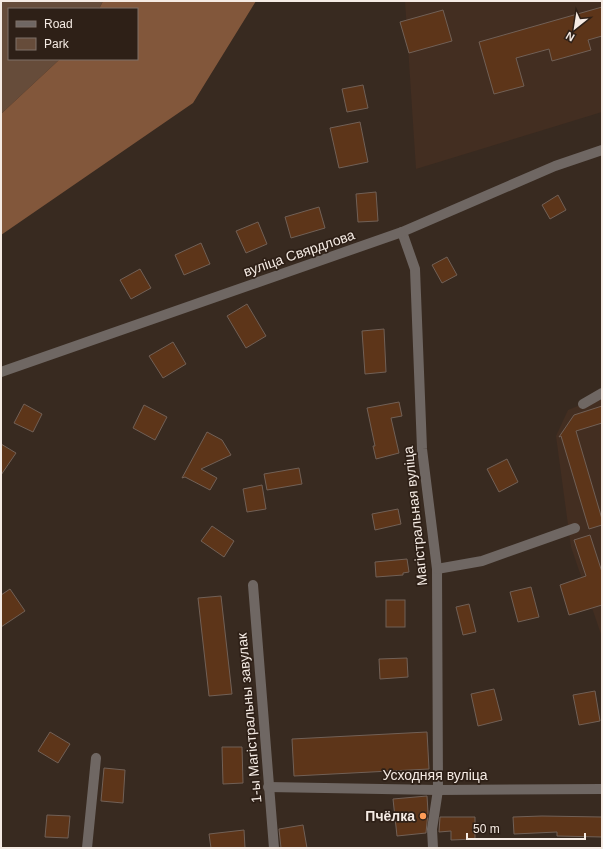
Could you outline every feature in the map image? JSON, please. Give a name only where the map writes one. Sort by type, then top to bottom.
[{"type":"street","name":"вуліца Свярдлова","points":[[1,372],[402,232],[555,166],[602,150]]},
{"type":"street","name":"Магістральная вуліца","points":[[402,232],[414,269],[422,449],[437,569],[438,790],[432,829],[433,848]]},
{"type":"street","points":[[583,404],[602,393]]},
{"type":"street","points":[[437,569],[482,561],[575,528]]},
{"type":"street","name":"1-ы Магістральны завулак","points":[[252,585],[274,848]]},
{"type":"street","points":[[88,848],[96,758]]},
{"type":"street","name":"Усходняя вуліца","points":[[268,787],[438,790],[602,789]]},
{"type":"shaded area","points":[[103,1],[256,1],[193,103],[1,235],[1,114],[59,60],[138,60],[138,8],[100,8]]},
{"type":"shaded area","points":[[405,1],[602,1],[602,112],[416,169]]},
{"type":"shaded area","points":[[602,396],[602,637],[571,547],[556,436],[568,410]]},
{"type":"green space","points":[[1,1],[103,1],[100,8],[8,8],[8,60],[59,60],[1,114]]},
{"type":"building","points":[[602,7],[602,36],[588,40],[591,50],[552,61],[549,49],[516,58],[524,86],[494,94],[479,42]]},
{"type":"building","points":[[443,10],[452,41],[409,53],[400,22]]},
{"type":"building","points":[[363,85],[368,108],[347,112],[342,89]]},
{"type":"building","points":[[360,122],[368,162],[339,168],[330,128]]},
{"type":"building","points":[[376,192],[378,221],[358,222],[356,194]]},
{"type":"building","points":[[558,195],[566,210],[550,219],[542,205]]},
{"type":"building","points":[[319,207],[325,228],[291,238],[285,217]]},
{"type":"building","points":[[258,222],[267,244],[246,253],[236,231]]},
{"type":"building","points":[[201,243],[210,264],[184,275],[175,255]]},
{"type":"building","points":[[447,257],[457,275],[442,283],[432,265]]},
{"type":"building","points":[[140,269],[151,288],[131,299],[120,280]]},
{"type":"building","points":[[247,304],[266,336],[246,348],[227,316]]},
{"type":"building","points":[[384,329],[386,372],[365,374],[362,331]]},
{"type":"building","points":[[173,342],[186,364],[163,378],[149,356]]},
{"type":"building","points":[[399,402],[402,416],[391,418],[399,453],[376,459],[373,446],[375,446],[367,408]]},
{"type":"building","points":[[24,404],[42,414],[33,432],[14,423]]},
{"type":"building","points":[[144,405],[167,417],[155,440],[133,428]]},
{"type":"building","points":[[602,406],[602,423],[576,431],[602,519],[602,525],[589,529],[561,436],[559,437],[574,415]]},
{"type":"building","points":[[207,432],[222,440],[231,455],[201,469],[217,478],[210,490],[185,477],[182,478]]},
{"type":"building","points":[[1,444],[16,453],[1,475]]},
{"type":"building","points":[[507,459],[518,482],[499,492],[487,469]]},
{"type":"building","points":[[299,468],[302,484],[267,490],[264,474]]},
{"type":"building","points":[[262,485],[266,509],[247,512],[243,489]]},
{"type":"building","points":[[398,509],[401,524],[375,530],[372,514]]},
{"type":"building","points":[[212,526],[234,541],[224,557],[201,541]]},
{"type":"building","points":[[590,535],[602,572],[602,605],[569,615],[560,585],[586,576],[574,540]]},
{"type":"building","points":[[407,559],[409,572],[403,573],[403,575],[376,577],[375,562]]},
{"type":"building","points":[[531,587],[539,617],[518,622],[510,592]]},
{"type":"building","points":[[10,589],[25,611],[1,627],[1,595]]},
{"type":"building","points":[[221,596],[232,694],[209,696],[198,598]]},
{"type":"building","points":[[386,600],[405,600],[405,627],[386,627]]},
{"type":"building","points":[[469,604],[476,632],[463,635],[456,607]]},
{"type":"building","points":[[407,658],[408,677],[380,679],[379,659]]},
{"type":"building","points":[[494,689],[502,720],[478,726],[471,694]]},
{"type":"building","points":[[595,691],[600,721],[579,725],[573,695]]},
{"type":"building","points":[[50,732],[70,744],[58,763],[38,751]]},
{"type":"building","points":[[427,732],[429,769],[294,776],[292,739]]},
{"type":"building","points":[[222,747],[242,747],[243,783],[223,784]]},
{"type":"building","points":[[104,768],[125,770],[123,803],[101,801]]},
{"type":"building","points":[[427,796],[428,812],[426,833],[397,836],[393,799]]},
{"type":"building","points":[[47,815],[70,816],[68,838],[45,837]]},
{"type":"building","points":[[440,817],[475,817],[475,839],[451,840],[451,831],[439,832]]},
{"type":"building","points":[[513,817],[602,817],[602,837],[557,836],[557,832],[514,834]]},
{"type":"building","points":[[303,825],[307,848],[281,848],[279,829]]},
{"type":"building","points":[[244,830],[245,848],[211,848],[209,834]]},
{"type":"place","name":"Пчёлка","points":[[423,816]]}]
